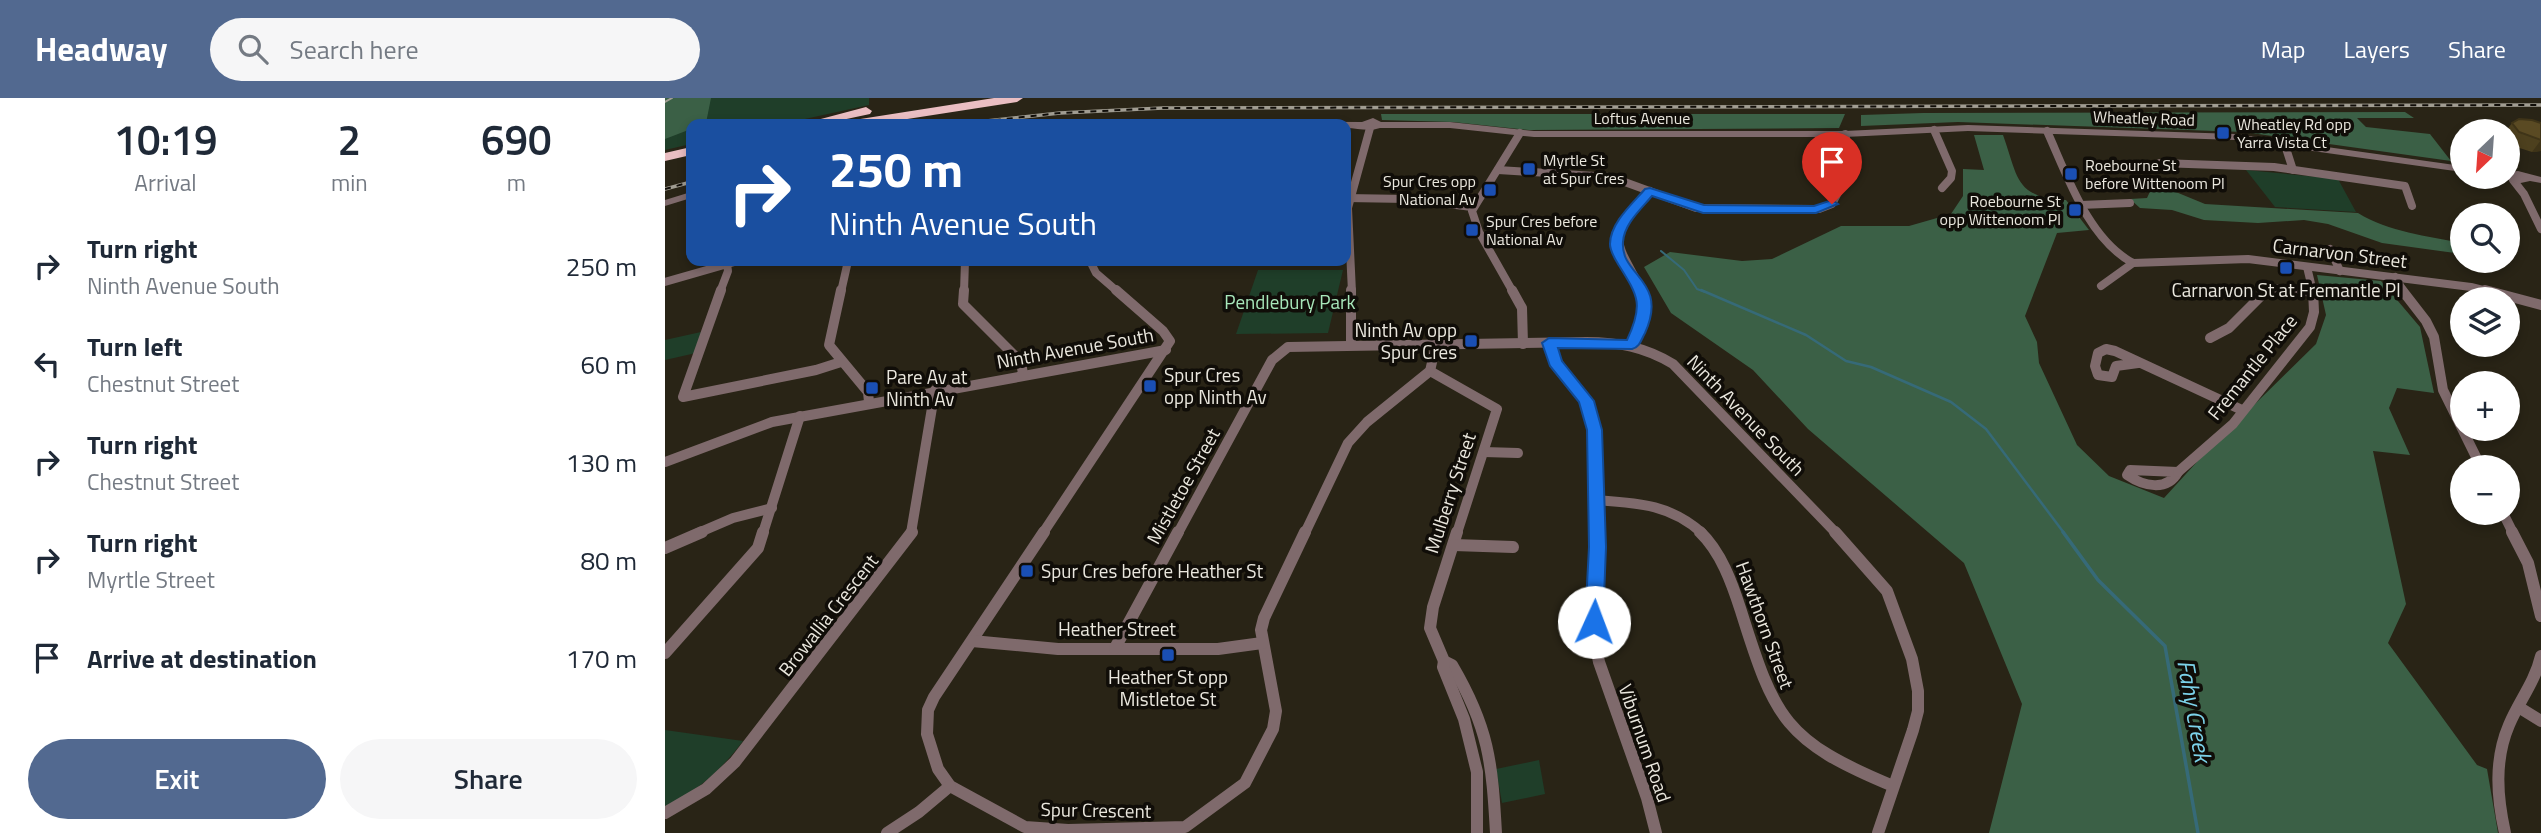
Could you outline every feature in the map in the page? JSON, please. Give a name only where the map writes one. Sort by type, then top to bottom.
[{"type":"highway","points":[[832,119],[935,98]]},
{"type":"highway","points":[[882,119],[990,98]]},
{"type":"highway","points":[[920,112],[1017,98]]},
{"type":"highway","points":[[665,159],[686,153]]},
{"type":"highway","points":[[665,159],[686,157]]},
{"type":"street","name":"Loftus Avenue","points":[[1351,126],[1450,125],[1520,134],[1845,134],[1906,131]]},
{"type":"street","points":[[1351,189],[1371,126]]},
{"type":"street","points":[[1934,130],[1952,171],[1951,178],[1942,188]]},
{"type":"street","name":"Wheatley Road","points":[[1906,131],[2047,131],[2235,137],[2450,167]]},
{"type":"street","points":[[2047,131],[2080,205],[2122,257],[2133,264],[2101,286]]},
{"type":"street","points":[[1520,134],[1472,207],[1472,218],[1522,308],[1523,344]]},
{"type":"street","points":[[1498,170],[1602,175],[1703,209],[1826,208],[1832,204],[1852,162],[1845,134]]},
{"type":"street","points":[[2284,142],[2293,170]]},
{"type":"street","points":[[2160,163],[2293,170],[2405,186],[2412,206]]},
{"type":"street","points":[[2520,178],[2541,181]]},
{"type":"street","points":[[2520,188],[2541,229]]},
{"type":"street","points":[[1632,344],[1645,317],[1645,296],[1621,257],[1616,243],[1625,221],[1650,191]]},
{"type":"street","points":[[665,203],[686,197]]},
{"type":"street","points":[[1351,198],[1408,199],[1472,207]]},
{"type":"street","points":[[2080,205],[2130,203]]},
{"type":"street","points":[[2330,248],[2340,271]]},
{"type":"street","name":"Carnarvon Street","points":[[2133,264],[2227,258],[2480,289],[2541,304]]},
{"type":"street","points":[[665,282],[720,266]]},
{"type":"street","points":[[727,266],[728,271],[683,397],[816,370],[841,362]]},
{"type":"street","points":[[847,266],[829,345],[868,393],[869,402]]},
{"type":"street","points":[[965,266],[963,304],[1021,362],[1023,373]]},
{"type":"street","points":[[887,833],[930,804],[950,786],[933,755],[926,722],[934,697],[1170,341],[1169,337],[1096,272],[1093,266]]},
{"type":"street","points":[[1350,266],[1353,327],[1351,344]]},
{"type":"street","name":"Fremantle Place","points":[[2178,472],[2232,424],[2310,327],[2315,293],[2307,267]]},
{"type":"street","points":[[2395,277],[2431,329],[2443,390],[2475,455]]},
{"type":"street","points":[[2210,338],[2223,333],[2269,289],[2288,288],[2315,293]]},
{"type":"street","name":"Viburnum Road","points":[[1549,343],[1555,362],[1586,401],[1595,430],[1594,637],[1596,650],[1647,798],[1655,833]]},
{"type":"street","name":"Ninth Avenue South","points":[[1288,347],[1351,344],[1632,344],[1648,349],[1673,364],[1865,563],[1887,591],[1912,659],[1918,691],[1918,711],[1878,833]]},
{"type":"street","points":[[1430,372],[1436,345]]},
{"type":"street","name":"Mistletoe Street","points":[[1115,649],[1272,360],[1288,347]]},
{"type":"street","name":"Ninth Avenue South","points":[[665,462],[761,425],[800,416],[1023,373],[1165,350]]},
{"type":"street","points":[[2138,363],[2242,410]]},
{"type":"street","name":"Mulberry Street","points":[[1430,372],[1497,409],[1431,616],[1432,638],[1444,661],[1452,665],[1466,689],[1482,724],[1492,767],[1496,833]]},
{"type":"street","name":"Spur Crescent","points":[[950,786],[1025,827],[1121,831],[1187,830],[1245,783],[1273,729],[1276,711],[1262,643],[1264,618],[1347,443],[1367,422],[1430,372]]},
{"type":"street","name":"Browallia Crescent","points":[[665,813],[706,789],[735,762],[907,541],[912,531],[935,390]]},
{"type":"street","points":[[665,653],[758,548],[800,416]]},
{"type":"street","points":[[1484,452],[1518,453]]},
{"type":"street","name":"Hawthorn Street","points":[[1596,500],[1640,502],[1657,506],[1699,530],[1710,541],[1726,566],[1765,682],[1782,715],[1821,753],[1893,786]]},
{"type":"street","points":[[665,548],[733,518],[772,508]]},
{"type":"street","points":[[2509,525],[2528,563],[2541,616]]},
{"type":"street","points":[[1454,545],[1513,547]]},
{"type":"street","name":"Heather Street","points":[[972,641],[1042,649],[1227,648],[1262,643]]},
{"type":"street","points":[[2505,833],[2499,805],[2499,761],[2510,723],[2532,685],[2541,656]]},
{"type":"street","name":"Mulberry Street","points":[[1444,661],[1443,667],[1464,719],[1477,772],[1477,833]]},
{"type":"street","points":[[2520,708],[2541,722]]},
{"type":"green space","points":[[665,98],[711,98],[707,119],[686,119],[686,131],[665,139]]},
{"type":"green space","points":[[690,98],[869,98],[869,105],[805,119],[686,119],[686,145],[665,150],[665,129]]},
{"type":"green space","points":[[2405,112],[2414,118],[2357,118],[2366,127],[2430,134],[2450,161],[2244,132],[1958,122],[1861,126],[1861,115]]},
{"type":"green space","points":[[1381,114],[1845,114],[1839,128],[1529,130],[1453,122],[1382,120]]},
{"type":"green space","points":[[1974,135],[2003,135],[2016,173],[2028,190],[2037,195],[2066,200],[2089,230],[2057,233],[2025,316],[2037,342],[2039,363],[2077,445],[2109,476],[2164,498],[2206,452],[2316,344],[2326,315],[2317,275],[2381,281],[2420,327],[2434,393],[2397,388],[2389,408],[2410,455],[2373,451],[2406,604],[2388,643],[2477,765],[2487,769],[2498,833],[1989,833],[2022,704],[1964,563],[1808,429],[1753,370],[1671,313],[1644,267],[1670,252],[1742,261],[1772,259],[1841,226],[1909,226],[1951,214],[1963,196],[1963,169],[1984,170]]},
{"type":"green space","points":[[2246,170],[2338,179],[2356,212],[2275,207]]},
{"type":"green space","points":[[2154,183],[2205,204],[2358,213],[2395,229],[2450,241],[2450,252],[2382,243],[2328,224],[2304,220],[2258,223],[2204,220],[2172,210],[2140,208],[2130,199],[2147,198]]},
{"type":"green space","name":"Pendlebury Park","points":[[1258,270],[1343,270],[1328,333],[1236,334]]},
{"type":"green space","points":[[701,332],[696,353],[665,360],[665,340]]},
{"type":"green space","points":[[665,730],[743,741],[708,779],[665,807]]},
{"type":"green space","points":[[1539,760],[1545,794],[1502,803],[1496,769]]},
{"type":"building","points":[[2520,119],[2541,123],[2541,140],[2520,132]]},
{"type":"waterway","points":[[1661,251],[1684,270],[1697,289],[1705,292]]},
{"type":"waterway","points":[[1701,290],[1806,335],[1846,361],[1871,367],[1951,402],[1986,429],[2064,533]]},
{"type":"waterway","name":"Fahy Creek","points":[[2063,532],[2098,580],[2165,646],[2198,833]]},
{"type":"tram line","points":[[665,102],[672,98]]},
{"type":"railway","points":[[1005,119],[1060,113],[1163,108],[2541,105]]},
{"type":"railway","points":[[665,189],[686,183]]},
{"type":"place","name":"Wheatley Rd opp Yarra Vista Ct","points":[[2223,133]]},
{"type":"place","name":"Myrtle St at Spur Cres","points":[[1529,169]]},
{"type":"place","name":"Roebourne St before Wittenoom Pl","points":[[2071,174]]},
{"type":"place","name":"Spur Cres opp National Av","points":[[1490,190]]},
{"type":"place","name":"Roebourne St opp Wittenoom Pl","points":[[2075,210]]},
{"type":"place","name":"Spur Cres before National Av","points":[[1472,230]]},
{"type":"place","name":"Carnarvon St at Fremantle Pl","points":[[2286,268]]},
{"type":"place","name":"Ninth Av opp Spur Cres","points":[[1471,341]]},
{"type":"place","name":"Spur Cres opp Ninth Av","points":[[1150,386]]},
{"type":"place","name":"Pare Av at Ninth Av","points":[[872,388]]},
{"type":"place","name":"Spur Cres before Heather St","points":[[1027,571]]},
{"type":"place","name":"Heather St opp Mistletoe St","points":[[1168,655]]},
{"type":"route","points":[[1594,622],[1597,547],[1595,430],[1586,401],[1555,362],[1549,343],[1632,344],[1645,317],[1645,296],[1621,257],[1616,243],[1625,221],[1650,191],[1703,209],[1816,210],[1832,204]]}]
